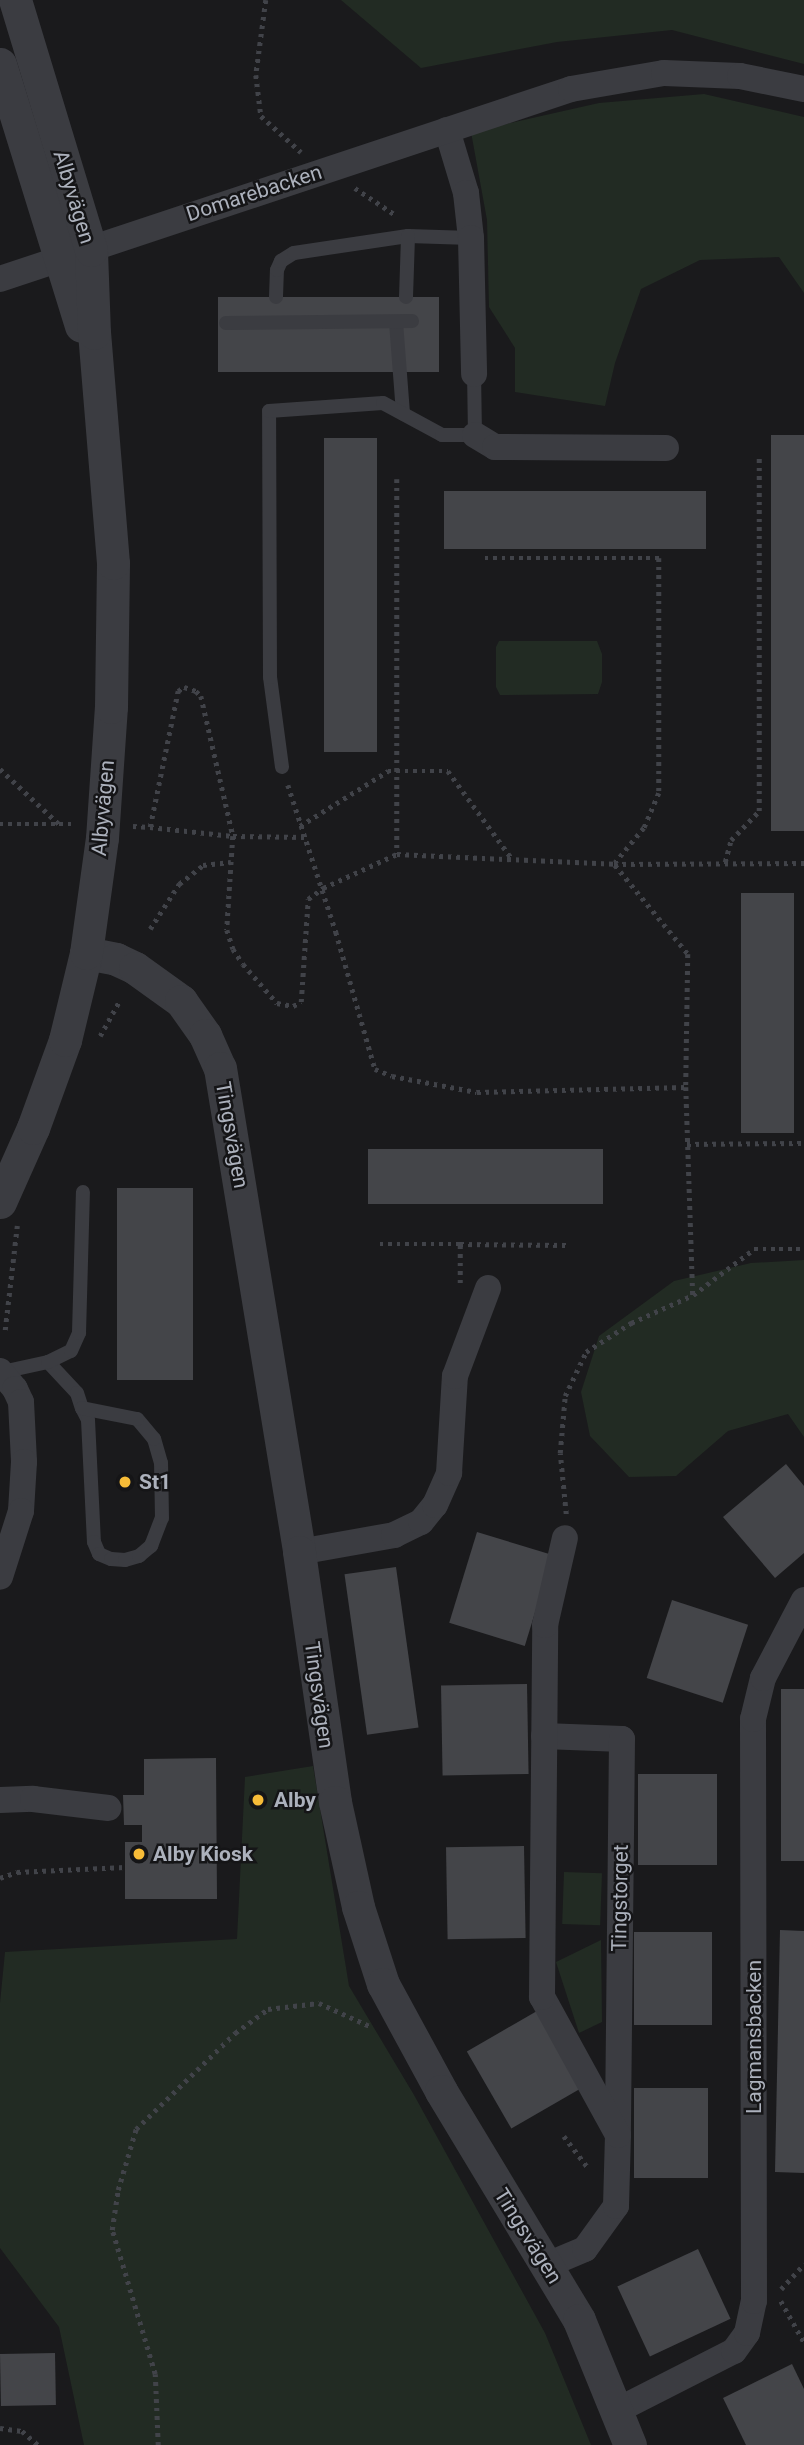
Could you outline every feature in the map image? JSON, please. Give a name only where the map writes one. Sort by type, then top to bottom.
[{"type":"street","name":"Albyvägen","points":[[0,1202],[33,1128],[65,1040],[86,953],[102,838],[111,707],[113,563],[94,333],[15,0]]},
{"type":"street","name":"Albyvägen","points":[[0,64],[77,255]]},
{"type":"street","name":"Domarebacken","points":[[0,279],[570,89],[664,73],[740,76],[804,89]]},
{"type":"street","points":[[447,130],[466,193],[471,238],[474,374]]},
{"type":"street","points":[[475,435],[495,447],[666,448]]},
{"type":"street","name":"Tingsvägen","points":[[86,953],[116,959],[135,968],[181,1001],[205,1035],[220,1068],[299,1552],[345,1858],[383,1984],[448,2103],[579,2320],[618,2410],[630,2445]]},
{"type":"street","points":[[299,1552],[394,1535],[421,1522],[435,1505],[449,1473],[455,1376],[488,1288]]},
{"type":"street","points":[[0,1577],[21,1511],[24,1462],[21,1402],[1,1372]]},
{"type":"street","points":[[565,1538],[545,1625],[542,1997],[618,2135]]},
{"type":"street","name":"Lagmansbacken","points":[[618,2410],[734,2351],[747,2333],[750,2322],[754,2301],[753,1719],[763,1678],[804,1600]]},
{"type":"street","name":"Tingstorget","points":[[544,1736],[622,1739],[616,2206],[585,2249],[547,2265]]},
{"type":"street","points":[[0,1800],[33,1799],[108,1808]]},
{"type":"lane","points":[[276,298],[277,270],[281,261],[294,253],[408,236],[471,238]]},
{"type":"lane","points":[[406,298],[408,236]]},
{"type":"lane","points":[[396,321],[403,414]]},
{"type":"lane","points":[[226,323],[412,321]]},
{"type":"lane","points":[[282,767],[270,677],[268,411],[383,403],[442,435],[475,435],[474,374]]},
{"type":"lane","points":[[1,1372],[48,1362],[71,1350],[79,1333],[83,1192]]},
{"type":"lane","points":[[48,1362],[77,1393],[82,1408],[88,1420],[94,1542],[99,1554],[111,1559],[125,1560],[139,1556],[151,1546],[162,1518],[161,1463],[154,1439],[137,1419],[82,1408]]},
{"type":"path","points":[[266,0],[256,75],[261,116],[294,147],[326,170],[429,236]]},
{"type":"path","points":[[725,862],[731,840],[759,811],[759,455]]},
{"type":"path","points":[[397,479],[397,854]]},
{"type":"path","points":[[485,558],[659,558],[659,793],[644,828],[614,864]]},
{"type":"path","points":[[150,827],[178,691],[189,688],[201,696],[233,836],[227,930],[233,949],[277,1003],[293,1006],[301,1002],[308,899],[323,888],[397,854],[614,864],[804,863]]},
{"type":"path","points":[[282,767],[323,888],[375,1069],[392,1076],[477,1092],[687,1087]]},
{"type":"path","points":[[0,768],[59,824]]},
{"type":"path","points":[[300,826],[388,771],[448,771],[513,860]]},
{"type":"path","points":[[0,824],[76,824]]},
{"type":"path","points":[[124,826],[233,836],[304,837]]},
{"type":"path","points":[[150,929],[166,900],[179,884],[204,865],[230,862]]},
{"type":"path","points":[[614,864],[688,954],[687,1144],[693,1295]]},
{"type":"path","points":[[687,1144],[804,1143]]},
{"type":"path","points":[[380,1244],[567,1245]]},
{"type":"path","points":[[460,1244],[460,1284],[488,1288]]},
{"type":"path","points":[[565,1538],[567,1502],[560,1453],[565,1396],[586,1352],[631,1322],[693,1295],[754,1249],[804,1249]]},
{"type":"path","points":[[0,1878],[17,1872],[125,1867]]},
{"type":"path","points":[[158,2445],[155,2374],[112,2230],[118,2190],[136,2129],[235,2033],[268,2009],[319,2003],[375,2029]]},
{"type":"path","points":[[788,2279],[804,2264]]},
{"type":"path","points":[[777,2295],[804,2342]]},
{"type":"path","points":[[0,2428],[22,2431],[38,2445]]},
{"type":"shaded area","points":[[341,0],[804,0],[804,64],[672,30],[557,42],[421,68]]},
{"type":"shaded area","points":[[704,94],[804,117],[804,293],[779,257],[700,260],[641,289],[615,363],[605,406],[515,392],[515,348],[489,307],[487,220],[471,132],[599,103]]},
{"type":"shaded area","points":[[499,641],[597,641],[602,654],[602,682],[598,694],[500,695],[496,687],[496,647]]},
{"type":"shaded area","points":[[804,1260],[804,1437],[788,1414],[728,1431],[676,1476],[629,1477],[590,1436],[581,1392],[599,1336],[674,1281],[751,1263]]},
{"type":"shaded area","points":[[313,1766],[349,1986],[414,2095],[545,2333],[591,2445],[84,2445],[59,2327],[0,2248],[0,2003],[5,1952],[237,1939],[245,1777]]},
{"type":"shaded area","points":[[564,1872],[602,1873],[600,1925],[562,1924]]},
{"type":"shaded area","points":[[601,1940],[602,2022],[579,2033],[556,1962]]},
{"type":"building","points":[[218,297],[439,297],[439,372],[218,372]]},
{"type":"building","points":[[771,435],[804,435],[804,831],[771,831]]},
{"type":"building","points":[[324,438],[377,438],[377,752],[324,752]]},
{"type":"building","points":[[444,491],[706,491],[706,549],[444,549]]},
{"type":"building","points":[[741,893],[794,893],[794,1133],[741,1133]]},
{"type":"building","points":[[368,1149],[603,1149],[603,1204],[368,1204]]},
{"type":"building","points":[[117,1188],[193,1188],[193,1380],[117,1380]]},
{"type":"building","points":[[786,1464],[804,1486],[804,1553],[775,1578],[723,1517]]},
{"type":"building","points":[[477,1532],[553,1555],[525,1646],[449,1623]]},
{"type":"building","points":[[396,1567],[419,1727],[367,1735],[345,1574]]},
{"type":"building","points":[[672,1600],[748,1625],[723,1703],[647,1678]]},
{"type":"building","points":[[527,1684],[529,1774],[443,1775],[441,1686]]},
{"type":"building","points":[[781,1689],[804,1689],[804,1861],[781,1861]]},
{"type":"building","points":[[216,1758],[217,1899],[125,1899],[125,1842],[142,1842],[142,1825],[124,1825],[123,1795],[144,1795],[144,1759]]},
{"type":"building","points":[[638,1774],[717,1774],[717,1865],[638,1865]]},
{"type":"building","points":[[524,1846],[526,1938],[448,1939],[446,1847]]},
{"type":"building","points":[[780,1930],[804,1931],[804,2173],[775,2172]]},
{"type":"building","points":[[634,1932],[712,1932],[712,2025],[634,2025]]},
{"type":"building","points":[[537,2011],[582,2088],[511,2129],[467,2052]]},
{"type":"building","points":[[634,2088],[708,2088],[708,2178],[634,2178]]},
{"type":"building","points":[[698,2249],[731,2319],[650,2356],[617,2287]]},
{"type":"building","points":[[55,2353],[56,2405],[1,2406],[0,2354]]},
{"type":"building","points":[[792,2364],[804,2389],[804,2445],[746,2445],[723,2398]]},
{"type":"place","name":"St1","points":[[125,1482]]},
{"type":"place","name":"Alby","points":[[258,1800]]},
{"type":"place","name":"Alby Kiosk","points":[[139,1854]]}]
